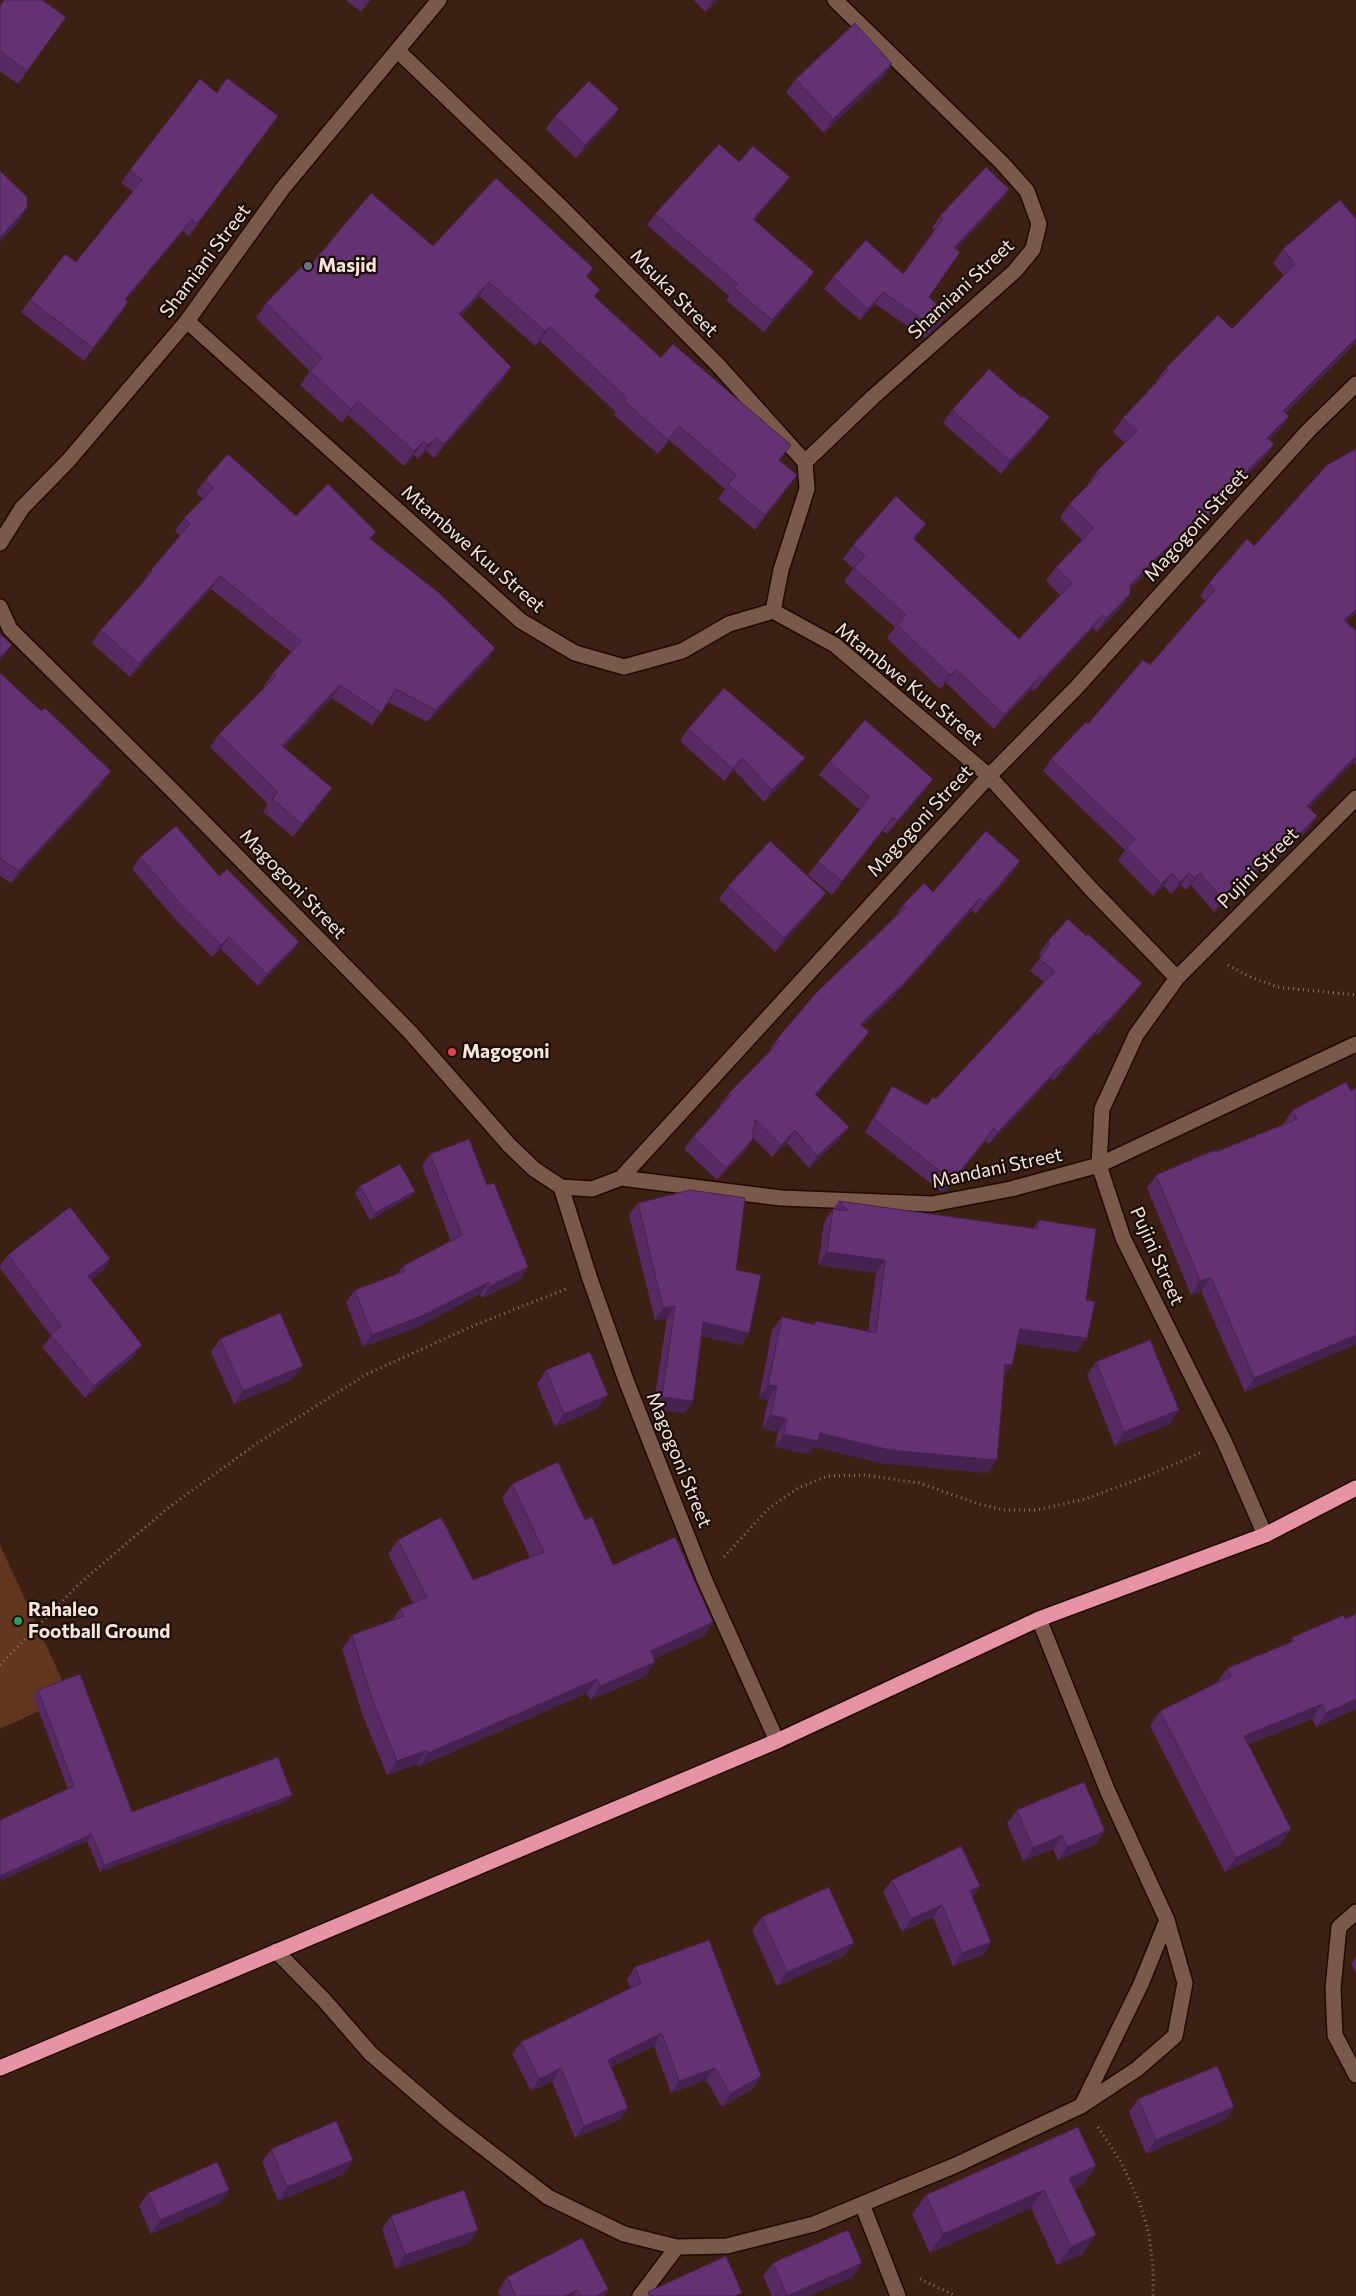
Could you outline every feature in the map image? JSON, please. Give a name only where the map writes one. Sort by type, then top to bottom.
[{"type":"highway","points":[[0,2068],[776,1741],[1040,1618],[1265,1535],[1356,1488]]},
{"type":"street","name":"Shamiani Street","points":[[0,543],[22,508],[68,461],[187,321],[283,188],[439,0]]},
{"type":"street","name":"Shamiani Street","points":[[805,462],[873,397],[1016,271],[1032,249],[1039,224],[1027,191],[1002,163],[835,0]]},
{"type":"street","name":"Msuka Street","points":[[398,51],[562,208],[710,357],[805,462]]},
{"type":"street","name":"Mtambwe Kuu Street","points":[[187,321],[521,621],[574,653],[624,667],[682,651],[728,624],[773,611],[835,645],[989,776],[1091,889],[1177,978]]},
{"type":"street","name":"Magogoni Street","points":[[0,607],[10,629],[172,790],[410,1032],[509,1146],[534,1169],[561,1187],[592,1189],[621,1178],[989,776],[1076,688],[1308,431],[1356,384]]},
{"type":"street","points":[[773,611],[781,570],[807,489],[805,462]]},
{"type":"street","name":"Pujini Street","points":[[1265,1535],[1225,1442],[1123,1238],[1099,1165],[1102,1109],[1136,1035],[1177,978],[1356,798]]},
{"type":"street","name":"Mandani Street","points":[[621,1178],[781,1198],[932,1204],[1011,1189],[1099,1165],[1356,1044]]},
{"type":"street","name":"Magogoni Street","points":[[561,1187],[590,1280],[627,1383],[705,1581],[776,1741]]},
{"type":"street","points":[[276,1951],[324,2000],[370,2053],[448,2121],[548,2197],[624,2234],[678,2247],[727,2246],[814,2224],[956,2166],[1081,2106],[1137,2068],[1175,2036],[1185,1983],[1166,1920],[1108,1792],[1040,1618]]},
{"type":"street","points":[[1356,1912],[1339,1927],[1333,1988],[1335,2035],[1356,2075]]},
{"type":"street","points":[[1081,2106],[1141,1984],[1166,1920]]},
{"type":"street","points":[[862,2204],[898,2296]]},
{"type":"street","points":[[640,2296],[678,2247]]},
{"type":"path","points":[[1204,951],[1248,976],[1277,988],[1356,995]]},
{"type":"path","points":[[0,1665],[85,1579],[168,1508],[256,1444],[367,1374],[475,1325],[590,1280]]},
{"type":"path","points":[[705,1581],[735,1543],[768,1509],[798,1488],[828,1476],[864,1474],[919,1483],[996,1508],[1037,1510],[1085,1499],[1145,1477],[1225,1442]]},
{"type":"path","points":[[1081,2106],[1105,2136],[1121,2162],[1139,2202],[1149,2234],[1153,2268],[1152,2296]]},
{"type":"shaded area","name":"Rahaleo Football Ground","points":[[0,1545],[70,1697],[0,1729]]},
{"type":"building","points":[[4,0],[42,0],[66,17],[27,71],[0,51],[0,6]]},
{"type":"building","points":[[855,23],[892,64],[833,119],[796,79]]},
{"type":"building","points":[[227,78],[278,116],[197,224],[192,219],[125,299],[128,302],[93,348],[30,300],[65,254],[76,262],[142,180],[130,170],[200,79],[217,93]]},
{"type":"building","points":[[589,81],[619,109],[585,145],[555,116]]},
{"type":"building","points":[[719,144],[739,162],[753,146],[790,177],[753,219],[814,272],[772,320],[734,288],[738,284],[655,214]]},
{"type":"building","points":[[986,167],[1009,189],[954,248],[960,252],[929,297],[947,314],[933,327],[883,292],[868,309],[833,277],[866,240],[903,274],[943,219],[940,216]]},
{"type":"building","points":[[0,171],[27,197],[27,208],[0,237]]},
{"type":"building","points":[[496,178],[593,268],[586,276],[600,290],[594,296],[661,358],[673,344],[791,445],[779,460],[797,475],[765,515],[728,485],[736,475],[679,426],[668,440],[624,401],[627,398],[550,327],[545,331],[489,282],[459,314],[511,367],[444,444],[436,437],[428,445],[424,441],[414,451],[358,401],[351,409],[310,371],[322,358],[266,303],[306,262],[310,266],[371,193],[433,246]]},
{"type":"building","points":[[1340,200],[1356,219],[1356,338],[1283,411],[1289,416],[1267,438],[1274,444],[1214,505],[1216,507],[1175,548],[1171,543],[1130,585],[1130,594],[1106,618],[1103,615],[1044,678],[1041,675],[1004,715],[956,669],[950,675],[897,625],[906,615],[854,568],[865,556],[853,545],[896,496],[926,524],[913,538],[1019,639],[1072,583],[1056,567],[1094,528],[1069,504],[1100,473],[1097,471],[1137,431],[1123,418],[1168,370],[1166,368],[1218,315],[1232,329],[1295,264],[1283,249]]},
{"type":"building","points":[[989,369],[1022,398],[1023,396],[1050,417],[1010,461],[952,410]]},
{"type":"building","points":[[1356,449],[1356,609],[1344,620],[1356,631],[1356,756],[1307,806],[1317,816],[1276,858],[1272,855],[1223,900],[1200,873],[1195,878],[1189,873],[1180,882],[1172,873],[1161,884],[1127,848],[1135,839],[1051,759],[1086,722],[1088,724],[1143,660],[1150,665],[1215,590],[1209,583],[1247,539],[1254,546],[1327,465]]},
{"type":"building","points":[[228,454],[296,516],[328,484],[376,532],[369,538],[439,593],[495,648],[436,710],[396,689],[381,713],[340,685],[282,746],[332,788],[302,824],[272,799],[278,792],[219,734],[276,676],[273,673],[301,641],[220,576],[139,664],[101,630],[152,572],[151,570],[190,524],[184,518],[214,488],[205,480]]},
{"type":"building","points":[[0,634],[12,645],[0,657]]},
{"type":"building","points":[[0,673],[41,711],[45,708],[111,771],[19,871],[0,858]]},
{"type":"building","points":[[724,688],[805,758],[772,790],[742,758],[733,769],[688,729]]},
{"type":"building","points":[[865,720],[933,779],[897,821],[893,817],[842,881],[818,862],[870,797],[829,762]]},
{"type":"building","points":[[176,826],[219,876],[227,869],[299,942],[267,974],[229,937],[221,945],[184,908],[140,857]]},
{"type":"building","points":[[986,831],[1020,861],[984,902],[980,898],[902,985],[860,1024],[869,1032],[815,1094],[849,1127],[817,1156],[795,1130],[781,1145],[755,1119],[752,1140],[726,1168],[693,1137],[731,1095],[729,1093],[780,1041],[777,1039],[817,992],[906,907],[903,905],[924,883],[933,892]]},
{"type":"building","points":[[770,841],[826,893],[784,938],[728,886]]},
{"type":"building","points":[[1068,919],[1086,936],[1088,934],[1142,983],[1107,1022],[1105,1021],[1063,1067],[1061,1065],[998,1132],[994,1128],[954,1179],[951,1180],[874,1119],[892,1086],[927,1105],[933,1097],[936,1099],[1055,971],[1039,959],[1050,944],[1048,941]]},
{"type":"building","points":[[1346,1082],[1351,1091],[1356,1088],[1356,1335],[1254,1378],[1211,1277],[1200,1281],[1156,1175],[1297,1119],[1293,1110]]},
{"type":"building","points":[[469,1139],[487,1185],[494,1183],[528,1267],[490,1286],[489,1282],[424,1315],[372,1335],[355,1290],[405,1271],[403,1266],[462,1235],[430,1154]]},
{"type":"building","points":[[400,1164],[415,1191],[375,1213],[360,1186]]},
{"type":"building","points":[[690,1190],[745,1198],[736,1270],[761,1275],[749,1333],[703,1322],[693,1401],[662,1397],[675,1306],[663,1308],[638,1203]]},
{"type":"building","points":[[839,1201],[1037,1229],[1039,1220],[1096,1229],[1086,1300],[1095,1302],[1087,1338],[1020,1329],[1012,1365],[1005,1364],[997,1460],[890,1450],[820,1433],[818,1441],[784,1434],[787,1419],[771,1415],[777,1386],[768,1385],[782,1317],[815,1325],[816,1321],[876,1333],[885,1260],[827,1252],[833,1209],[849,1211]]},
{"type":"building","points":[[70,1207],[110,1259],[88,1276],[142,1345],[94,1386],[51,1335],[61,1326],[8,1255]]},
{"type":"building","points":[[280,1313],[303,1366],[243,1391],[220,1339]]},
{"type":"building","points":[[1150,1340],[1179,1410],[1124,1432],[1096,1362]]},
{"type":"building","points":[[590,1352],[608,1395],[564,1414],[546,1370]]},
{"type":"building","points":[[558,1462],[585,1520],[592,1517],[613,1565],[675,1537],[713,1622],[651,1651],[655,1662],[600,1686],[597,1679],[428,1753],[427,1750],[397,1761],[373,1702],[352,1635],[404,1616],[400,1609],[427,1597],[398,1540],[441,1517],[473,1580],[544,1552],[512,1484]]},
{"type":"building","points":[[1356,1614],[1356,1699],[1326,1713],[1322,1704],[1244,1736],[1291,1829],[1236,1858],[1160,1711],[1231,1676],[1228,1668],[1294,1641],[1293,1637],[1344,1615],[1345,1619]]},
{"type":"building","points":[[80,1674],[132,1812],[278,1757],[292,1795],[104,1865],[92,1834],[0,1876],[0,1820],[74,1786],[38,1690]]},
{"type":"building","points":[[1084,1782],[1105,1831],[1067,1847],[1062,1835],[1033,1848],[1017,1810]]},
{"type":"building","points":[[961,1846],[980,1886],[970,1891],[991,1942],[962,1953],[942,1905],[911,1919],[892,1880]]},
{"type":"building","points":[[829,1887],[854,1943],[787,1972],[762,1917]]},
{"type":"building","points":[[709,1940],[761,2076],[730,2094],[715,2068],[679,2081],[662,2033],[608,2060],[628,2108],[584,2126],[561,2068],[539,2079],[521,2042],[641,1983],[635,1967]]},
{"type":"building","points":[[1217,2066],[1234,2107],[1156,2140],[1138,2099]]},
{"type":"building","points":[[336,2121],[353,2160],[287,2187],[271,2149]]},
{"type":"building","points":[[1078,2127],[1096,2166],[1069,2178],[1096,2235],[1071,2247],[1044,2190],[943,2234],[926,2195]]},
{"type":"building","points":[[217,2162],[229,2190],[160,2220],[148,2193]]},
{"type":"building","points":[[464,2190],[478,2230],[405,2255],[391,2216]]},
{"type":"building","points":[[848,2230],[862,2263],[787,2296],[773,2263]]},
{"type":"building","points":[[582,2238],[608,2289],[596,2296],[581,2296],[577,2290],[565,2296],[516,2296],[507,2277]]},
{"type":"building","points":[[726,2256],[742,2293],[734,2296],[650,2296],[648,2292]]},
{"type":"place","name":"Masjid","points":[[308,266]]},
{"type":"place","name":"Magogoni","points":[[452,1052]]},
{"type":"place","name":"Rahaleo Football Ground","points":[[18,1621]]}]
